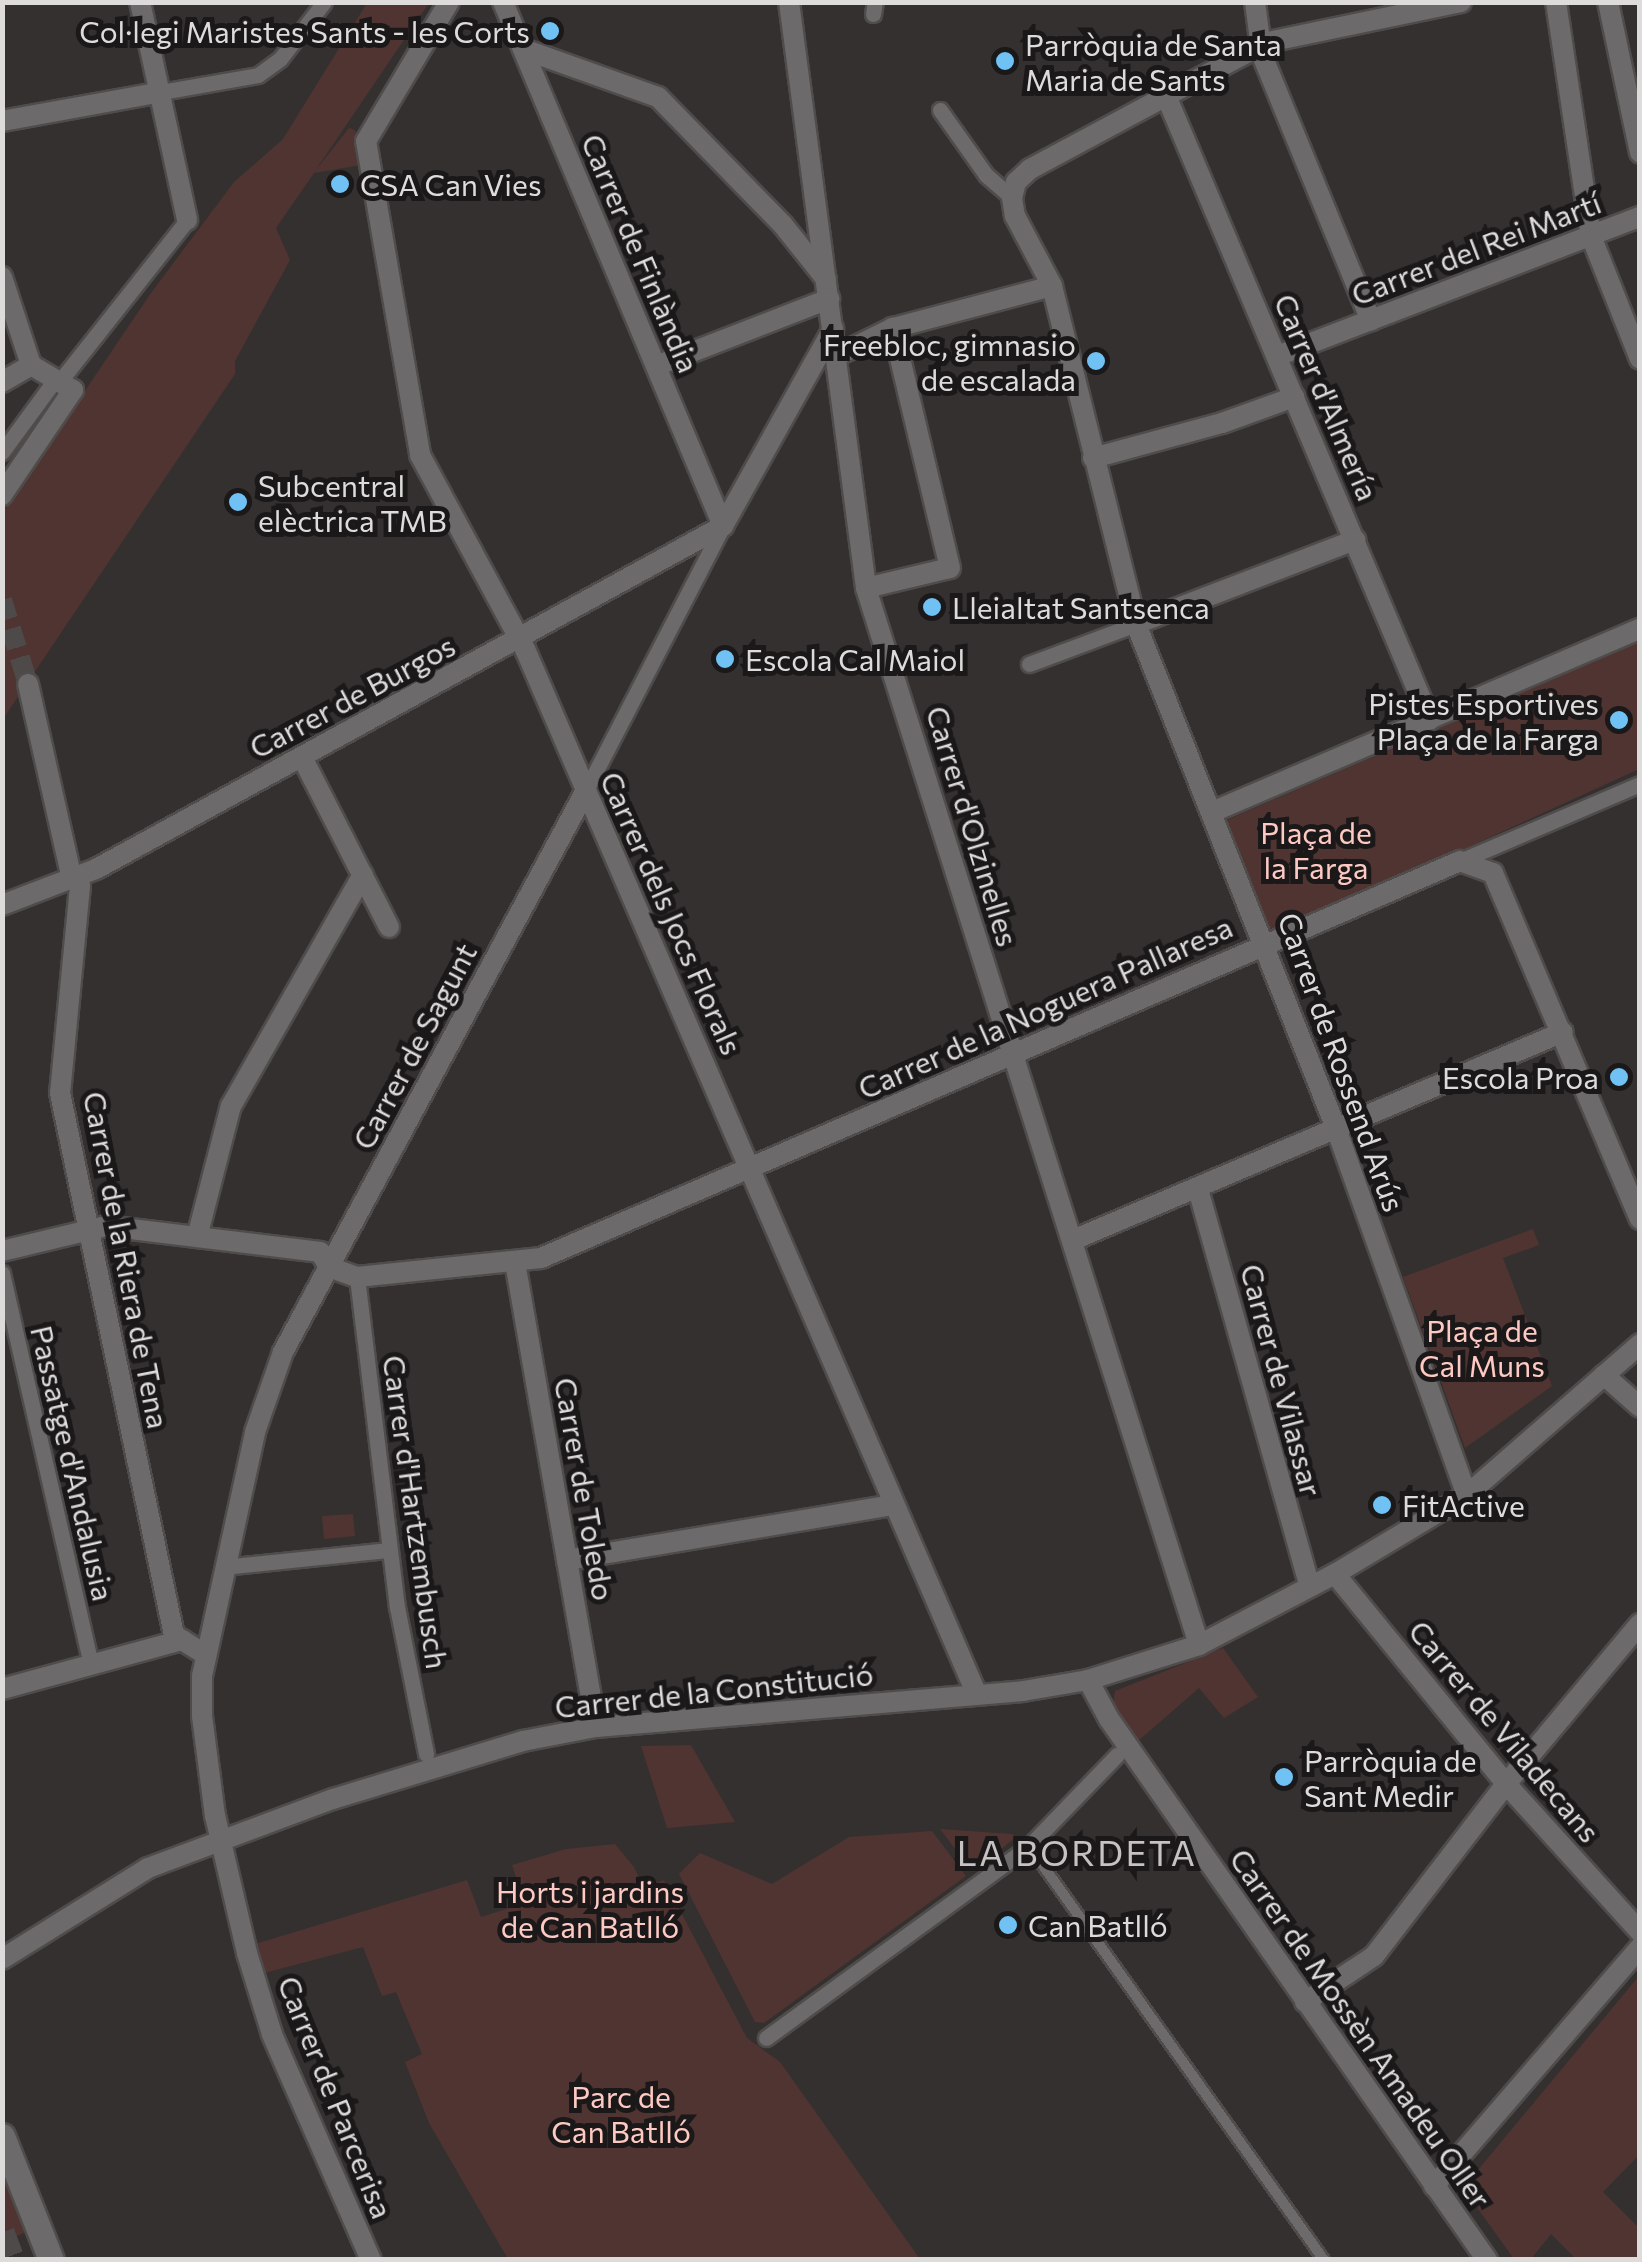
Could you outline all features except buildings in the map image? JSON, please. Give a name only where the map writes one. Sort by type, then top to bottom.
[{"type":"street","points":[[2,495],[66,386],[187,220],[140,2]]},
{"type":"street","points":[[2,121],[258,75],[280,59],[324,2]]},
{"type":"street","name":"Carrer dels Jocs Florals","points":[[449,2],[366,141],[420,455],[520,640],[977,1695]]},
{"type":"street","name":"Carrer de Finlàndia","points":[[504,2],[723,526]]},
{"type":"street","name":"Carrer d'Olzinelles","points":[[789,2],[866,588],[1200,1646]]},
{"type":"street","points":[[1255,2],[1260,46],[1371,321]]},
{"type":"street","points":[[940,110],[986,176],[1012,198],[1016,182],[1030,169],[1260,46],[1461,2]]},
{"type":"street","points":[[1556,2],[1591,236],[1640,360]]},
{"type":"street","points":[[1608,2],[1640,153]]},
{"type":"street","points":[[523,49],[658,96],[783,225],[828,290],[656,366]]},
{"type":"street","name":"Carrer d'Almería","points":[[1167,98],[1430,720]]},
{"type":"street","name":"Carrer de Rossend Arús","points":[[1012,198],[1014,216],[1052,286],[1136,624],[1266,943],[1466,1494]]},
{"type":"street","name":"Carrer del Rei Martí","points":[[1277,356],[1640,217]]},
{"type":"street","points":[[2,277],[31,365],[66,386]]},
{"type":"street","points":[[836,356],[893,328],[1052,286]]},
{"type":"street","name":"Carrer de Sagunt","points":[[220,1839],[202,1716],[206,1654],[259,1420],[283,1352],[832,328]]},
{"type":"street","points":[[866,588],[950,568],[893,328]]},
{"type":"street","points":[[2,382],[31,365]]},
{"type":"street","points":[[2,452],[52,384],[66,386]]},
{"type":"street","points":[[1093,458],[1222,423],[1294,397]]},
{"type":"street","name":"Carrer de Burgos","points":[[2,905],[72,878],[520,640],[723,526]]},
{"type":"street","points":[[1029,664],[1354,540]]},
{"type":"street","points":[[1212,812],[1640,629]]},
{"type":"street","name":"Carrer de la Riera de Tena","points":[[28,684],[72,878],[80,886],[60,1093],[174,1635],[182,1640]]},
{"type":"street","points":[[302,757],[389,927]]},
{"type":"street","name":"Carrer de la Noguera Pallaresa","points":[[357,1277],[541,1258],[1640,784]]},
{"type":"street","points":[[1460,861],[1494,872],[1640,1220]]},
{"type":"street","points":[[197,1237],[231,1106],[363,875]]},
{"type":"street","points":[[1073,1240],[1563,1032]]},
{"type":"street","name":"Carrer de Vilassar","points":[[1198,1189],[1310,1586]]},
{"type":"street","points":[[2,1251],[106,1226],[320,1252],[328,1268],[357,1277]]},
{"type":"street","name":"Carrer de Toledo","points":[[515,1262],[596,1726]]},
{"type":"street","name":"Passatge d'Andalusia","points":[[2,1273],[91,1664]]},
{"type":"street","name":"Carrer d'Hartzembusch","points":[[357,1277],[389,1550],[426,1754]]},
{"type":"street","name":"Carrer de la Constitució","points":[[2,1959],[148,1868],[220,1839],[523,1740],[596,1726],[977,1695],[1088,1680],[1200,1646],[1335,1574],[1466,1494],[1640,1344]]},
{"type":"street","points":[[1604,1375],[1640,1407]]},
{"type":"street","points":[[567,1560],[892,1505]]},
{"type":"street","points":[[233,1566],[389,1550]]},
{"type":"street","name":"Carrer de Viladecans","points":[[1335,1574],[1506,1784],[1636,1928]]},
{"type":"street","points":[[1306,2002],[1374,1956],[1506,1784],[1640,1624]]},
{"type":"street","points":[[2,1690],[182,1640],[206,1654]]},
{"type":"street","name":"Carrer de Mossèn Amadeu Oller","points":[[1088,1680],[1122,1750],[1487,2260]]},
{"type":"street","points":[[766,2038],[1029,1846],[1122,1750]]},
{"type":"street","name":"Carrer de Parcerisa","points":[[220,1839],[272,2034],[371,2260]]},
{"type":"street","points":[[1434,2186],[1640,1947]]},
{"type":"street","points":[[2,2136],[51,2260]]},
{"type":"lane","points":[[2,113],[32,115]]},
{"type":"lane","points":[[1029,1846],[1324,2260]]},
{"type":"green space","points":[[367,3],[429,3],[315,171],[349,128],[355,130],[361,165],[314,173],[276,228],[290,260],[235,361],[235,374],[3,719],[3,512],[151,293],[234,182],[283,139]]},
{"type":"green space","name":"Plaça de la Farga","points":[[1639,642],[1639,769],[1294,927],[1269,932],[1227,820]]},
{"type":"green space","name":"Plaça de Cal Muns","points":[[1533,1229],[1539,1245],[1503,1258],[1552,1386],[1465,1448],[1403,1277]]},
{"type":"green space","points":[[353,1514],[355,1536],[324,1539],[322,1516]]},
{"type":"green space","points":[[1223,1648],[1258,1697],[1224,1718],[1199,1688],[1138,1741],[1113,1704],[1115,1691]]},
{"type":"green space","points":[[691,1745],[735,1822],[667,1828],[641,1746]]},
{"type":"green space","points":[[940,1829],[1012,1834],[1016,1837],[973,1872]]},
{"type":"green space","points":[[932,1831],[966,1876],[764,2023],[755,2022],[679,1874],[700,1853],[772,1884],[849,1837]]},
{"type":"green space","name":"Parc de Can Batlló","points":[[615,1844],[634,1867],[644,1888],[664,1880],[747,2038],[780,2062],[920,2259],[508,2259],[429,2123],[405,2062],[422,2054],[396,1992],[382,1996],[363,1947],[264,1973],[255,1944],[467,1880],[481,1917],[525,1903],[512,1865],[566,1849]]},
{"type":"green space","points":[[1639,1976],[1639,2155],[1603,2192],[1639,2228],[1639,2259],[1576,2259],[1551,2234],[1531,2259],[1514,2259],[1463,2188]]},
{"type":"green space","points":[[2,2170],[24,2224],[24,2233],[7,2240],[3,2233]]},
{"type":"tunnel","points":[[2,600],[28,684]]},
{"type":"tunnel","points":[[2,2232],[13,2260]]},
{"type":"place","name":"Col·legi Maristes Sants - les Corts","points":[[550,31]]},
{"type":"place","name":"Parròquia de Santa Maria de Sants","points":[[1005,61]]},
{"type":"place","name":"CSA Can Vies","points":[[340,184]]},
{"type":"place","name":"Freebloc, gimnasio de escalada","points":[[1096,361]]},
{"type":"place","name":"Subcentral elèctrica TMB","points":[[238,502]]},
{"type":"place","name":"Lleialtat Santsenca","points":[[932,607]]},
{"type":"place","name":"Escola Cal Maiol","points":[[725,659]]},
{"type":"place","name":"Pistes Esportives Plaça de la Farga","points":[[1619,720]]},
{"type":"place","name":"Escola Proa","points":[[1619,1077]]},
{"type":"place","name":"FitActive","points":[[1382,1505]]},
{"type":"place","name":"Parròquia de Sant Medir","points":[[1284,1777]]},
{"type":"place","name":"Can Batlló","points":[[1008,1925]]},
{"type":"district","name":"LA BORDETA","points":[[1077,1852]]},
{"type":"park label","name":"Horts i jardins de Can Batlló","points":[[590,1908]]}]
